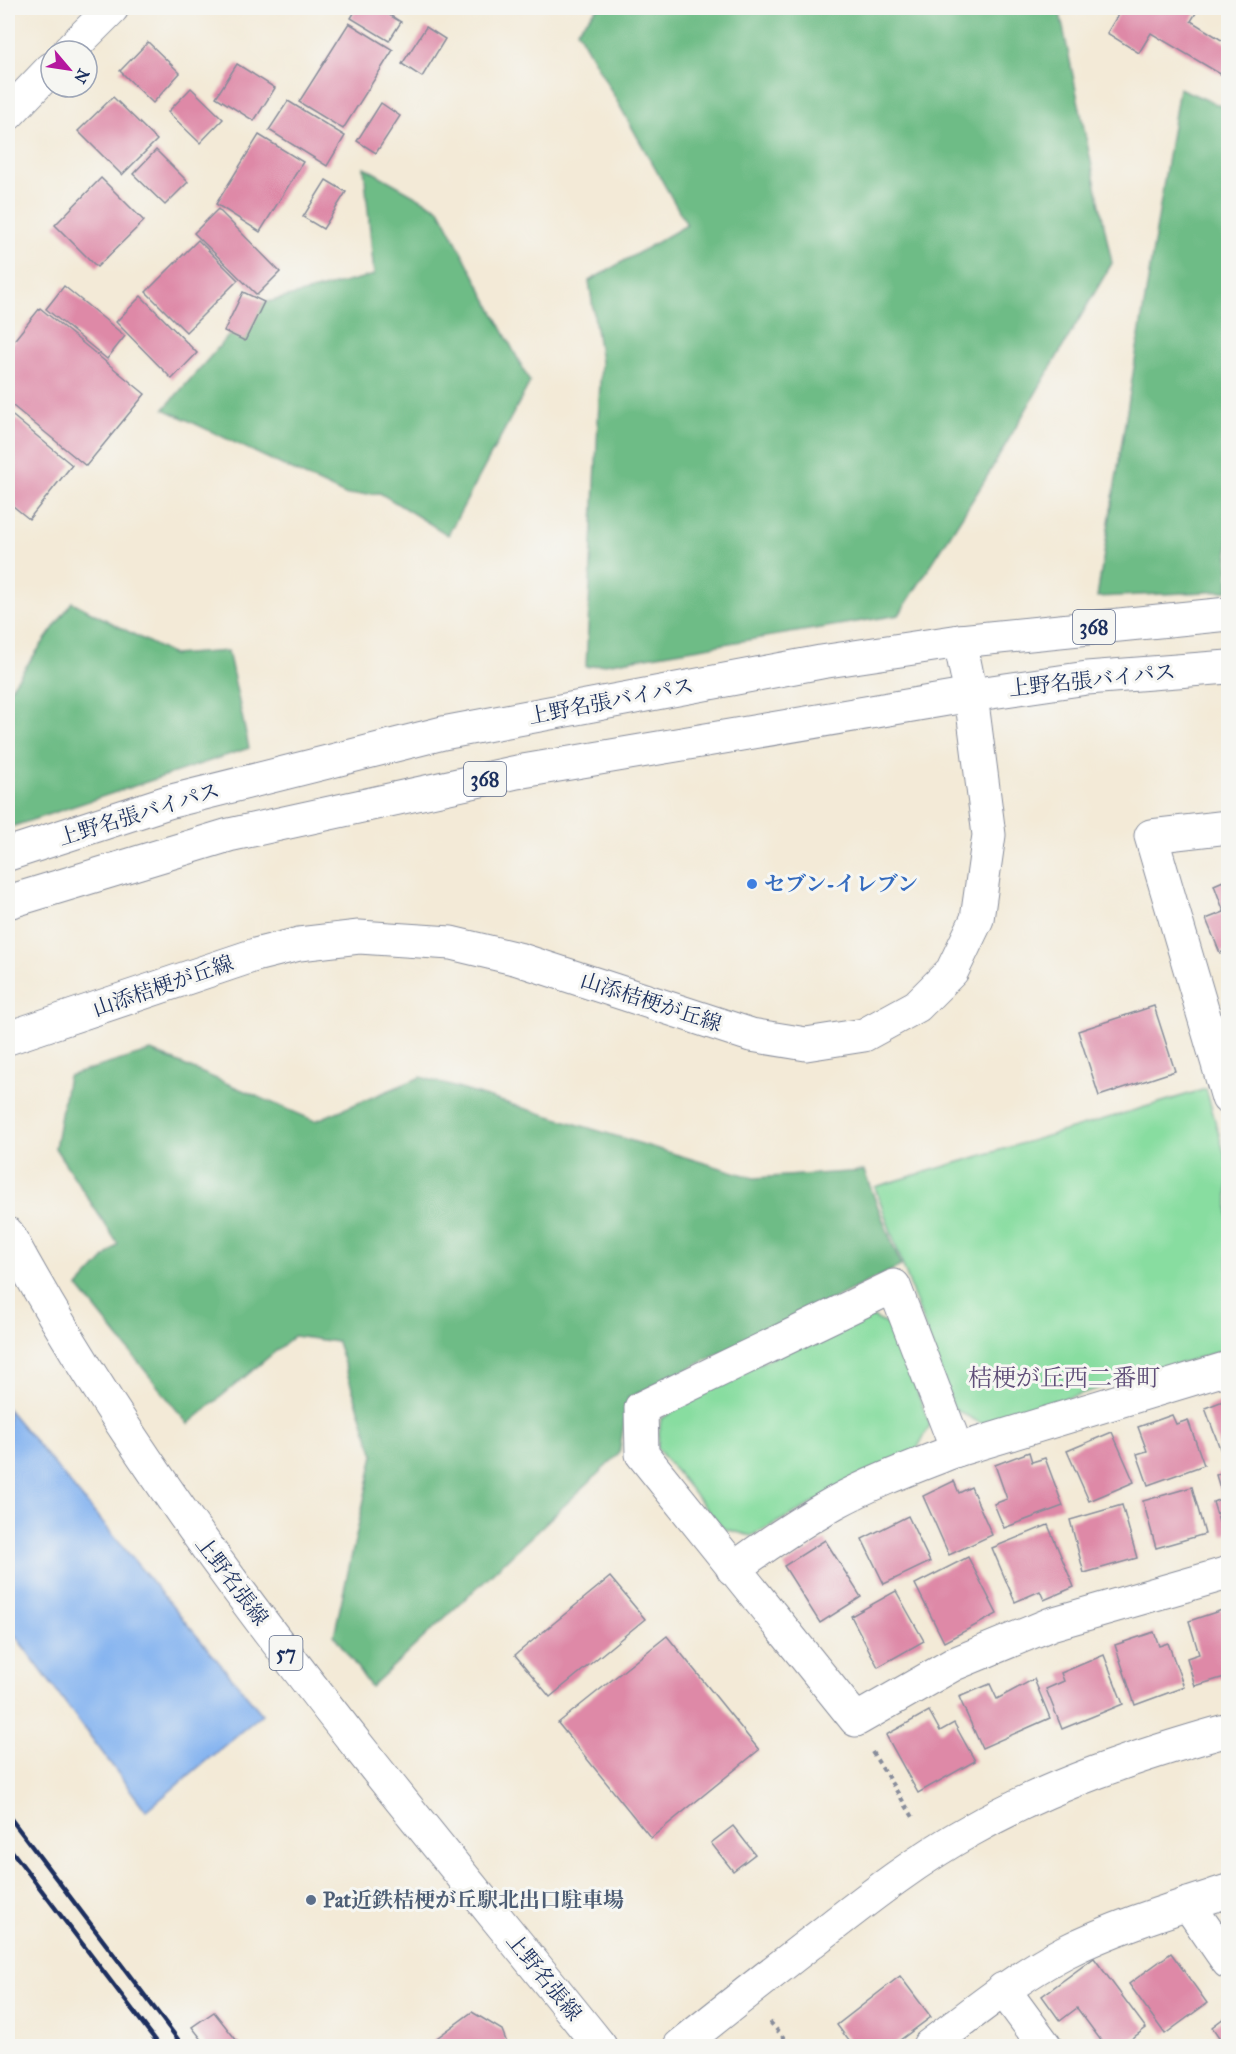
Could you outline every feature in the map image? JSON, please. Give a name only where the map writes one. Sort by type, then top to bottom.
[{"type":"main road","points":[[81,39],[112,8]]},
{"type":"main road","points":[[8,112],[39,81]]},
{"type":"main road","name":"上野名張バイパス","points":[[8,854],[168,802],[443,733],[821,662],[960,641],[1228,614]]},
{"type":"main road","name":"山添桔梗が丘線","points":[[8,1038],[255,955],[299,944],[359,937],[451,943],[518,959],[751,1035],[806,1044],[864,1035],[917,1006],[952,971],[977,919],[989,835],[971,695],[960,641]]},
{"type":"main road","name":"上野名張バイパス","points":[[8,902],[230,835],[517,772],[971,695],[1087,678],[1228,666]]},
{"type":"main road","points":[[1228,827],[1151,836],[1228,1098]]},
{"type":"main road","name":"上野名張線","points":[[8,1234],[42,1298],[120,1423],[196,1534],[357,1744],[600,2046]]},
{"type":"main road","points":[[957,1449],[894,1286],[641,1408],[642,1454],[856,1720],[954,1664],[1051,1624],[1228,1573]]},
{"type":"main road","points":[[733,1569],[787,1531],[836,1502],[957,1449],[1228,1368]]},
{"type":"main road","points":[[680,2046],[864,1901],[970,1830],[1078,1779],[1228,1730]]},
{"type":"main road","points":[[929,2046],[1004,1989],[1064,1953],[1188,1904],[1228,1891]]},
{"type":"main road","points":[[1188,1904],[1228,1962]]},
{"type":"main road","points":[[1004,1989],[1045,2046]]},
{"type":"path","points":[[856,1720],[863,1738],[914,1817]]},
{"type":"path","points":[[770,2022],[790,2046]]},
{"type":"green space","points":[[598,8],[1059,8],[1112,263],[982,485],[899,615],[586,667],[601,362],[589,281],[687,225],[577,30]]},
{"type":"green space","points":[[1179,88],[1228,109],[1228,591],[1097,597]]},
{"type":"green space","points":[[364,167],[439,209],[530,382],[448,535],[380,493],[345,495],[164,409],[256,305],[374,275]]},
{"type":"green space","points":[[72,602],[173,655],[228,651],[249,748],[8,828],[8,692]]},
{"type":"green space","points":[[151,1051],[315,1121],[421,1077],[754,1178],[864,1171],[901,1266],[628,1398],[619,1454],[371,1687],[334,1635],[374,1455],[337,1342],[294,1336],[188,1424],[78,1287],[118,1244],[55,1148],[68,1076]]},
{"type":"green space","points":[[1206,1089],[1228,1166],[1228,1349],[982,1424],[954,1409],[875,1187]]},
{"type":"green space","points":[[865,1313],[892,1327],[930,1425],[917,1449],[751,1536],[722,1528],[657,1448],[661,1419],[727,1379]]},
{"type":"water","points":[[8,1409],[262,1714],[146,1811],[8,1626]]},
{"type":"building","points":[[357,8],[378,8],[401,22],[389,41],[351,18]]},
{"type":"building","points":[[1122,8],[1199,8],[1191,21],[1228,44],[1228,65],[1222,75],[1151,33],[1139,53],[1107,33]]},
{"type":"building","points":[[349,23],[393,50],[343,129],[299,102]]},
{"type":"building","points":[[426,27],[445,39],[422,77],[402,64]]},
{"type":"building","points":[[148,42],[180,73],[153,103],[120,71]]},
{"type":"building","points":[[237,64],[275,88],[254,121],[216,97]]},
{"type":"building","points":[[191,88],[223,119],[200,143],[168,112]]},
{"type":"building","points":[[113,97],[157,140],[122,175],[78,131]]},
{"type":"building","points":[[288,101],[345,136],[327,166],[269,130]]},
{"type":"building","points":[[381,103],[400,116],[376,153],[357,141]]},
{"type":"building","points":[[259,135],[303,162],[260,232],[216,204]]},
{"type":"building","points":[[156,150],[188,182],[165,205],[133,174]]},
{"type":"building","points":[[101,178],[144,221],[97,267],[55,225]]},
{"type":"building","points":[[326,180],[346,192],[323,229],[303,217]]},
{"type":"building","points":[[218,209],[280,272],[257,295],[194,233]]},
{"type":"building","points":[[198,240],[238,280],[186,332],[146,292]]},
{"type":"building","points":[[64,286],[125,336],[107,359],[46,309]]},
{"type":"building","points":[[243,292],[264,302],[245,341],[224,331]]},
{"type":"building","points":[[141,296],[197,353],[172,379],[116,322]]},
{"type":"building","points":[[40,308],[145,394],[86,466],[8,402],[8,348]]},
{"type":"building","points":[[8,412],[72,465],[29,519],[8,502]]},
{"type":"building","points":[[1228,879],[1228,950],[1220,953],[1206,919],[1224,912],[1214,885]]},
{"type":"building","points":[[1154,1006],[1175,1071],[1099,1096],[1078,1031]]},
{"type":"building","points":[[1228,1399],[1228,1461],[1225,1462],[1205,1408]]},
{"type":"building","points":[[1172,1415],[1176,1424],[1188,1420],[1204,1465],[1148,1485],[1137,1454],[1147,1451],[1138,1427]]},
{"type":"building","points":[[1112,1432],[1134,1482],[1089,1501],[1067,1451]]},
{"type":"building","points":[[1029,1452],[1032,1462],[1045,1458],[1063,1506],[1004,1528],[994,1504],[1007,1499],[995,1465]]},
{"type":"building","points":[[1228,1471],[1228,1533],[1223,1535],[1213,1502],[1223,1498],[1216,1475]]},
{"type":"building","points":[[954,1481],[959,1493],[971,1487],[992,1535],[949,1555],[923,1496]]},
{"type":"building","points":[[1192,1487],[1205,1534],[1156,1548],[1143,1501]]},
{"type":"building","points":[[1122,1505],[1137,1558],[1084,1573],[1070,1520]]},
{"type":"building","points":[[908,1516],[930,1562],[884,1584],[862,1539]]},
{"type":"building","points":[[1048,1525],[1074,1587],[1044,1600],[1040,1591],[1015,1602],[992,1548]]},
{"type":"building","points":[[825,1540],[861,1597],[820,1623],[784,1566]]},
{"type":"building","points":[[968,1557],[997,1614],[944,1642],[915,1584]]},
{"type":"building","points":[[610,1577],[645,1619],[550,1697],[515,1655]]},
{"type":"building","points":[[896,1591],[924,1641],[878,1667],[851,1616]]},
{"type":"building","points":[[1228,1608],[1228,1676],[1195,1686],[1187,1658],[1199,1654],[1189,1621]]},
{"type":"building","points":[[1154,1632],[1159,1646],[1168,1643],[1184,1687],[1135,1705],[1115,1645]]},
{"type":"building","points":[[667,1636],[759,1750],[651,1838],[558,1723]]},
{"type":"building","points":[[1104,1655],[1123,1704],[1062,1729],[1046,1689],[1064,1681],[1061,1673]]},
{"type":"building","points":[[1034,1679],[1050,1718],[982,1748],[959,1697],[990,1684],[997,1699]]},
{"type":"building","points":[[929,1711],[940,1731],[954,1723],[975,1761],[918,1793],[886,1735]]},
{"type":"building","points":[[733,1826],[755,1854],[733,1871],[711,1843]]},
{"type":"building","points":[[1171,1953],[1207,2003],[1165,2034],[1129,1984]]},
{"type":"building","points":[[1094,1958],[1146,2028],[1122,2046],[1105,2046],[1077,2008],[1060,2021],[1042,1996]]},
{"type":"building","points":[[900,1976],[931,2017],[892,2046],[853,2046],[837,2025]]},
{"type":"building","points":[[214,2012],[241,2046],[207,2046],[192,2027]]},
{"type":"building","points":[[472,2012],[502,2030],[508,2046],[426,2046]]},
{"type":"building","points":[[1228,2015],[1228,2046],[1225,2046],[1212,2027]]},
{"type":"railway","points":[[8,1815],[183,2046]]},
{"type":"railway","points":[[8,1846],[160,2046]]},
{"type":"place","name":"セブン-イレブン","points":[[752,884]]},
{"type":"place","name":"Pat近鉄桔梗が丘駅北出口駐車場","points":[[311,1900]]},
{"type":"district","name":"桔梗が丘西二番町","points":[[1064,1378]]}]
